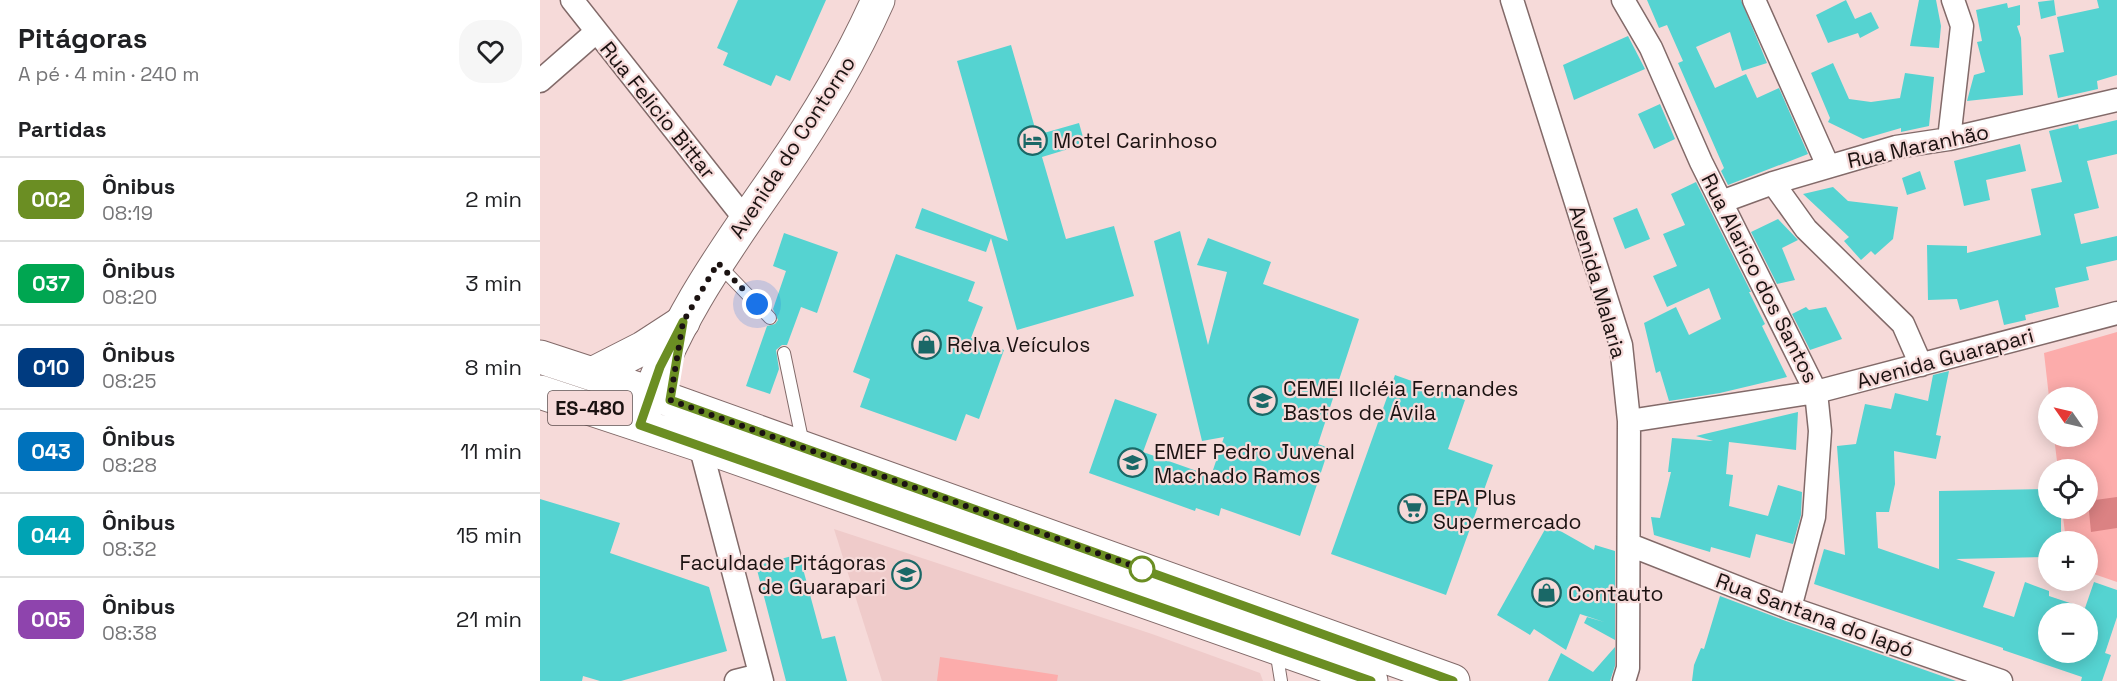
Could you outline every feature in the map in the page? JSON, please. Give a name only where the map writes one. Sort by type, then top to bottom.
[{"type":"main road","name":"Avenida do Contorno","points":[[655,430],[660,397],[683,322],[745,219],[831,92],[878,0]]},
{"type":"main road","points":[[591,374],[643,348],[683,322]]},
{"type":"main road","name":"ES-480","points":[[540,357],[804,448],[1260,632],[1371,681]]},
{"type":"main road","name":"ES-480","points":[[540,392],[1260,632],[1453,681]]},
{"type":"street","name":"Rua Felicio Bittar","points":[[572,0],[745,219]]},
{"type":"street","name":"Avenida Malaria","points":[[1512,0],[1621,345],[1629,421],[1628,668],[1624,681]]},
{"type":"street","name":"Rua Alarico dos Santos","points":[[1623,0],[1651,48],[1721,202],[1816,392],[1820,431],[1814,517],[1790,608]]},
{"type":"street","points":[[1755,0],[1828,166]]},
{"type":"street","points":[[1949,139],[1962,26],[1953,0]]},
{"type":"street","points":[[540,81],[596,32]]},
{"type":"street","name":"Rua Maranhão","points":[[1721,202],[1773,183],[1896,147],[1949,139],[2117,100]]},
{"type":"street","points":[[1773,183],[1806,229],[1903,324],[1921,364]]},
{"type":"street","name":"Avenida Guarapari","points":[[1629,421],[1816,392],[2117,313]]},
{"type":"street","points":[[700,445],[761,678],[736,681]]},
{"type":"street","name":"Rua Santana do Iapó","points":[[1630,545],[1790,608],[2001,681]]},
{"type":"lane","points":[[718,263],[770,318]]},
{"type":"lane","points":[[784,353],[804,448]]},
{"type":"lane","points":[[1260,632],[1281,681]]},
{"type":"shaded area","points":[[2117,332],[2117,582],[2098,575],[2098,531],[2065,531],[2063,519],[2098,519],[2098,459],[2057,459],[2055,447],[2098,447],[2098,387],[2048,387],[2044,353]]},
{"type":"shaded area","points":[[2117,497],[2117,528],[2091,531],[2090,519],[2098,519],[2098,500]]},
{"type":"shaded area","name":"Faculdade Pitágoras de Guarapari","points":[[834,529],[1152,634],[1260,673],[1263,681],[882,681]]},
{"type":"shaded area","points":[[940,657],[1058,675],[1057,681],[937,681]]},
{"type":"building","points":[[738,0],[826,0],[790,81],[776,75],[771,86],[723,65],[728,53],[717,48]]},
{"type":"building","points":[[1647,0],[1741,0],[1767,63],[1742,71],[1730,32],[1696,47],[1715,88],[1746,74],[1757,98],[1779,88],[1808,154],[1728,185],[1721,171],[1724,168],[1678,63],[1683,61],[1667,25],[1659,28]]},
{"type":"building","points":[[1846,0],[1855,19],[1871,12],[1879,28],[1860,38],[1858,33],[1828,43],[1816,15]]},
{"type":"building","points":[[1919,0],[1936,0],[1941,26],[1939,48],[1910,46]]},
{"type":"building","points":[[2054,0],[2056,15],[2041,19],[2038,2]]},
{"type":"building","points":[[2097,0],[2117,0],[2117,75],[2097,81],[2098,89],[2058,98],[2049,55],[2064,52],[2057,17],[2099,8]]},
{"type":"building","points":[[2007,3],[2008,8],[2020,5],[2020,25],[2017,26],[2021,38],[2023,95],[1967,101],[1974,75],[1985,72],[1977,42],[1982,41],[1976,10]]},
{"type":"building","points":[[1628,36],[1645,69],[1574,100],[1563,65]]},
{"type":"building","points":[[1011,45],[1037,135],[1079,123],[1085,144],[1042,157],[1066,239],[1114,226],[1134,296],[1017,330],[991,238],[986,252],[915,228],[922,208],[1008,241],[957,61]]},
{"type":"building","points":[[1833,63],[1849,99],[1871,102],[1900,98],[1905,73],[1934,77],[1929,126],[1901,132],[1901,128],[1863,139],[1828,122],[1830,118],[1811,73]]},
{"type":"building","points":[[1660,104],[1675,139],[1654,149],[1638,114]]},
{"type":"building","points":[[2117,120],[2117,154],[2087,161],[2099,208],[2074,214],[2081,244],[2117,236],[2117,260],[2086,267],[2089,280],[2055,288],[2059,307],[2025,315],[2026,320],[2004,325],[1998,300],[1960,310],[1957,299],[1928,300],[1927,245],[1967,246],[1967,253],[2041,235],[2031,189],[2062,182],[2049,131],[2078,124],[2079,129]]},
{"type":"building","points":[[2020,144],[2026,171],[1986,180],[1990,200],[1964,206],[1954,161]]},
{"type":"building","points":[[1920,171],[1926,189],[1907,195],[1902,178]]},
{"type":"building","points":[[1696,182],[1751,292],[1749,292],[1765,324],[1762,326],[1787,377],[1720,393],[1669,401],[1660,371],[1656,373],[1644,323],[1676,307],[1689,335],[1721,319],[1709,288],[1667,307],[1653,276],[1677,266],[1663,234],[1685,225],[1671,194]]},
{"type":"building","points":[[1833,187],[1848,201],[1898,207],[1893,239],[1875,255],[1871,251],[1861,260],[1844,241],[1849,237],[1803,194]]},
{"type":"building","points":[[1637,208],[1650,239],[1625,249],[1613,218]]},
{"type":"building","points":[[1778,219],[1798,240],[1782,248],[1795,280],[1777,284],[1751,232]]},
{"type":"building","name":"CEMEI Ilcléia Fernandes Bastos de Ávila","points":[[1180,231],[1208,345],[1227,272],[1197,265],[1208,238],[1271,262],[1263,284],[1359,319],[1318,444],[1329,448],[1300,536],[1221,508],[1219,516],[1196,508],[1195,511],[1089,473],[1115,399],[1157,414],[1143,452],[1211,476],[1224,437],[1202,441],[1154,241]]},
{"type":"building","points":[[784,233],[838,252],[817,313],[801,307],[787,345],[782,345],[776,350],[779,369],[770,394],[746,386],[767,326],[775,324],[778,320],[773,309],[786,271],[773,266]]},
{"type":"building","name":"Relva Veículos","points":[[896,254],[975,282],[968,301],[983,307],[971,338],[1004,350],[979,419],[966,414],[956,441],[860,407],[870,379],[853,372]]},
{"type":"building","points":[[1806,307],[1809,310],[1826,307],[1842,339],[1810,350],[1792,314]]},
{"type":"building","points":[[1949,371],[1936,435],[1941,436],[1936,459],[1894,451],[1895,484],[1889,512],[1876,512],[1878,548],[1939,569],[1939,491],[2038,489],[2038,519],[2061,519],[2061,531],[2038,531],[2038,557],[1956,559],[1995,572],[1983,607],[2014,617],[2025,582],[2038,587],[2038,591],[2049,591],[2049,596],[2070,603],[2038,603],[2038,662],[1814,584],[1824,549],[1845,555],[1837,446],[1856,444],[1865,404],[1891,409],[1895,393],[1928,401],[1933,375]]},
{"type":"building","name":"EPA Plus Supermercado","points":[[1395,375],[1465,400],[1448,449],[1493,465],[1446,595],[1331,554]]},
{"type":"building","points":[[1798,412],[1796,450],[1729,442],[1726,474],[1733,475],[1729,506],[1768,516],[1778,485],[1802,492],[1801,515],[1793,544],[1756,534],[1750,558],[1711,547],[1710,552],[1654,535],[1651,517],[1660,518],[1671,472],[1668,472],[1672,438],[1713,441],[1696,436]]},
{"type":"building","points":[[540,499],[620,523],[610,553],[709,587],[727,651],[621,681],[600,681],[583,676],[582,681],[540,681]]},
{"type":"building","name":"Contauto","points":[[1548,524],[1594,550],[1595,545],[1615,551],[1615,640],[1584,623],[1587,617],[1604,622],[1580,614],[1566,650],[1534,629],[1530,635],[1497,615]]},
{"type":"building","points":[[799,554],[822,639],[835,636],[847,681],[786,681],[756,566]]},
{"type":"building","points":[[2098,583],[2117,590],[2117,617],[2105,653],[2111,655],[2102,681],[2081,681],[2082,677],[2041,663],[2098,663],[2098,603],[2087,603],[2091,591],[2098,591]]},
{"type":"building","points":[[1720,596],[1956,681],[1692,681],[1694,665],[1701,648],[1704,649]]},
{"type":"building","points":[[1615,647],[1615,666],[1610,681],[1548,681],[1561,653],[1593,672]]},
{"type":"bus line","name":"002","points":[[1371,681],[640,425],[660,367],[683,322],[670,400],[1453,681]]},
{"type":"place","name":"Motel Carinhoso","points":[[1032,140]]},
{"type":"place","name":"Relva Veículos","points":[[926,344]]},
{"type":"place","name":"CEMEI Ilcléia Fernandes Bastos de Ávila","points":[[1262,400]]},
{"type":"place","name":"EMEF Pedro Juvenal Machado Ramos","points":[[1133,463]]},
{"type":"place","name":"EPA Plus Supermercado","points":[[1412,509]]},
{"type":"place","name":"Faculdade Pitágoras de Guarapari","points":[[907,574]]},
{"type":"place","name":"Contauto","points":[[1547,593]]},
{"type":"route","points":[[757,304],[718,263],[683,322],[670,400],[1142,569]]}]
